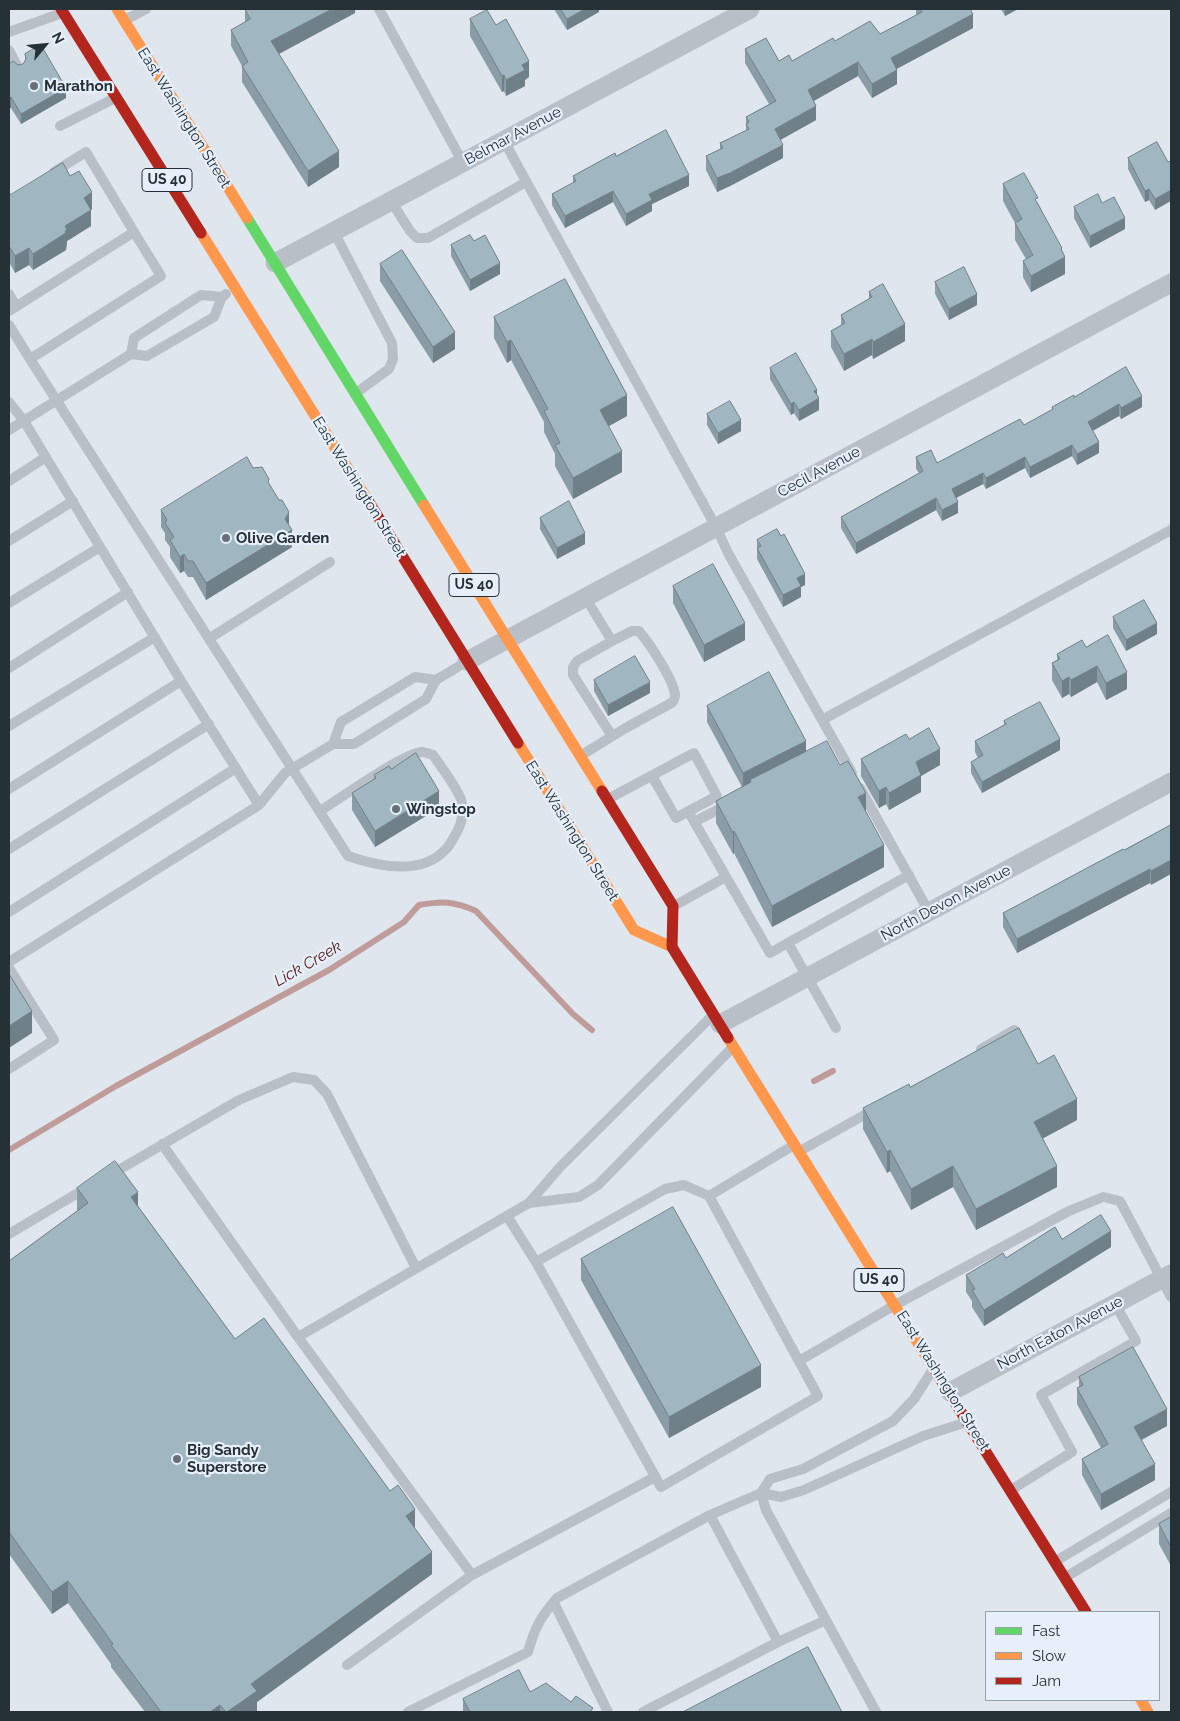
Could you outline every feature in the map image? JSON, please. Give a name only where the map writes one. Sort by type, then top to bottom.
[{"type":"main road","name":"East Washington Street","points":[[117,9],[673,906]]},
{"type":"main road","name":"East Washington Street","points":[[62,10],[634,930],[672,947],[1085,1611]]},
{"type":"main road","points":[[672,947],[673,906]]},
{"type":"main road","points":[[1142,1701],[1148,1712]]},
{"type":"street","name":"Belmar Avenue","points":[[274,263],[504,142],[750,9]]},
{"type":"street","name":"Cecil Avenue","points":[[467,661],[1171,283]]},
{"type":"street","name":"North Devon Avenue","points":[[717,1019],[808,976],[1171,782]]},
{"type":"street","name":"North Eaton Avenue","points":[[950,1392],[1166,1276]]},
{"type":"lane","points":[[124,21],[146,9]]},
{"type":"lane","points":[[379,9],[463,163]]},
{"type":"lane","points":[[9,32],[62,10]]},
{"type":"lane","points":[[9,50],[19,68]]},
{"type":"lane","points":[[60,126],[116,98]]},
{"type":"lane","points":[[504,142],[716,527],[728,553],[822,720],[834,751],[909,874],[929,912]]},
{"type":"lane","points":[[30,359],[161,276],[86,152],[47,176]]},
{"type":"lane","points":[[392,201],[410,231],[417,238],[428,238],[526,182]]},
{"type":"lane","points":[[9,294],[12,308],[134,232]]},
{"type":"lane","points":[[334,232],[392,343],[393,359],[389,369],[355,393]]},
{"type":"lane","points":[[9,430],[131,354],[147,356],[214,317],[222,297],[236,288]]},
{"type":"lane","points":[[131,354],[134,338],[201,295],[222,297]]},
{"type":"lane","points":[[9,325],[348,856],[369,863],[400,866],[416,865],[433,859],[446,850],[457,832],[463,817],[461,799],[434,755],[422,752],[408,756],[320,811]]},
{"type":"lane","points":[[9,402],[24,421],[181,681],[259,805]]},
{"type":"lane","points":[[9,481],[46,457]]},
{"type":"lane","points":[[9,542],[72,501]]},
{"type":"lane","points":[[822,720],[1171,530]]},
{"type":"lane","points":[[9,603],[100,547]]},
{"type":"lane","points":[[210,638],[330,562]]},
{"type":"lane","points":[[9,668],[128,592]]},
{"type":"lane","points":[[585,597],[612,641]]},
{"type":"lane","points":[[580,756],[673,702],[675,695],[668,677],[640,631],[632,631],[612,641],[572,667],[573,675],[612,736]]},
{"type":"lane","points":[[9,726],[155,637]]},
{"type":"lane","points":[[9,962],[259,805],[285,773],[333,744],[354,744],[426,699],[436,680],[467,661]]},
{"type":"lane","points":[[333,744],[341,722],[349,717],[415,677],[436,680]]},
{"type":"lane","points":[[9,789],[181,681]]},
{"type":"lane","points":[[9,849],[209,724]]},
{"type":"lane","points":[[607,800],[694,753],[717,796],[676,818],[652,776]]},
{"type":"lane","points":[[9,912],[236,768]]},
{"type":"lane","points":[[694,822],[737,800]]},
{"type":"lane","points":[[688,811],[770,953],[909,874]]},
{"type":"lane","points":[[673,906],[726,877]]},
{"type":"lane","points":[[788,943],[836,1028]]},
{"type":"lane","points":[[9,968],[54,1040],[9,1069]]},
{"type":"lane","points":[[298,1337],[529,1203],[560,1167],[717,1019]]},
{"type":"lane","points":[[972,1054],[1014,1030]]},
{"type":"lane","points":[[529,1203],[579,1197],[598,1185],[734,1046]]},
{"type":"lane","points":[[9,1234],[239,1100],[293,1077],[314,1080],[327,1094],[416,1268]]},
{"type":"lane","points":[[709,1196],[797,1148],[881,1106]]},
{"type":"lane","points":[[162,1144],[298,1337],[472,1575]]},
{"type":"lane","points":[[507,1216],[536,1262],[661,1488],[818,1396],[709,1196],[684,1185],[665,1189],[536,1262]]},
{"type":"lane","points":[[799,1361],[895,1305],[1069,1211],[1103,1197],[1120,1201],[1166,1276],[1171,1297]]},
{"type":"lane","points":[[1011,1491],[1072,1452],[1041,1395],[1136,1341],[1115,1304]]},
{"type":"lane","points":[[408,1712],[528,1652],[534,1629],[558,1598],[710,1516],[761,1493],[770,1479],[803,1469],[893,1422],[914,1399],[934,1368]]},
{"type":"lane","points":[[761,1493],[781,1497],[804,1490],[923,1436],[968,1422]]},
{"type":"lane","points":[[348,1666],[472,1575],[655,1477]]},
{"type":"lane","points":[[1055,1561],[1171,1492]]},
{"type":"lane","points":[[761,1493],[766,1510],[876,1712]]},
{"type":"lane","points":[[1065,1577],[1171,1513]]},
{"type":"lane","points":[[710,1516],[778,1642]]},
{"type":"lane","points":[[554,1602],[608,1712]]},
{"type":"lane","points":[[644,1712],[778,1642],[826,1620]]},
{"type":"building","points":[[245,9],[332,9],[271,41],[339,151],[308,171],[242,66],[248,62],[231,30],[250,19]]},
{"type":"building","points":[[561,9],[585,9],[567,19]]},
{"type":"building","points":[[920,9],[970,9],[973,14],[891,58],[897,70],[872,84],[858,62],[808,90],[816,106],[775,129],[783,145],[717,178],[706,156],[723,148],[720,143],[749,129],[746,124],[749,122],[746,117],[776,101],[745,49],[766,38],[779,61],[789,55],[792,61],[833,38],[835,41],[870,21],[880,34],[922,12]]},
{"type":"building","points":[[487,10],[496,25],[506,19],[529,61],[522,65],[525,70],[506,80],[470,19]]},
{"type":"building","name":"Marathon","points":[[41,45],[66,88],[21,114],[11,97],[9,99],[9,64],[13,61],[18,65],[23,64],[26,59],[25,54]]},
{"type":"building","points":[[666,130],[689,175],[649,194],[652,200],[626,214],[613,191],[565,216],[552,194],[576,181],[573,176],[615,153],[616,156]]},
{"type":"building","points":[[1157,142],[1168,162],[1171,161],[1171,190],[1155,199],[1149,189],[1145,191],[1128,158]]},
{"type":"building","points":[[63,163],[70,176],[79,171],[92,192],[84,198],[91,210],[65,226],[66,233],[33,254],[29,248],[15,256],[9,246],[9,196]]},
{"type":"building","points":[[1024,173],[1038,198],[1035,199],[1065,257],[1031,276],[1023,261],[1033,255],[1015,223],[1022,219],[1003,184]]},
{"type":"building","points":[[1098,194],[1102,203],[1114,197],[1125,218],[1090,236],[1074,207]]},
{"type":"building","points":[[470,235],[474,241],[485,235],[500,263],[470,280],[451,245]]},
{"type":"building","points":[[402,250],[455,332],[433,347],[380,264]]},
{"type":"building","points":[[964,267],[977,294],[949,309],[935,282]]},
{"type":"building","points":[[565,279],[627,395],[600,410],[622,451],[573,478],[555,445],[560,443],[544,411],[548,409],[511,340],[507,342],[494,317]]},
{"type":"building","points":[[883,284],[905,324],[873,342],[872,339],[844,354],[831,331],[845,323],[841,315],[872,297],[869,292]]},
{"type":"building","points":[[796,353],[817,390],[814,391],[819,398],[799,410],[794,402],[791,404],[770,368]]},
{"type":"building","points":[[1126,367],[1142,396],[1121,408],[1119,404],[1088,422],[1099,442],[1077,454],[1072,445],[1030,467],[1025,457],[986,478],[983,473],[952,489],[958,502],[942,510],[936,498],[856,543],[841,517],[923,471],[916,457],[931,450],[937,463],[1020,419],[1024,425],[1053,409],[1052,407],[1074,395],[1074,397]]},
{"type":"building","points":[[730,401],[741,420],[718,433],[707,414]]},
{"type":"building","name":"Olive Garden","points":[[247,457],[253,468],[262,467],[269,479],[268,482],[289,512],[285,519],[292,530],[206,583],[193,561],[188,561],[184,554],[180,557],[170,540],[174,537],[165,523],[167,520],[161,510]]},
{"type":"building","points":[[569,501],[585,533],[557,548],[540,518]]},
{"type":"building","points":[[777,529],[781,536],[784,534],[805,574],[797,578],[801,586],[783,595],[757,548],[761,546],[757,540]]},
{"type":"building","points":[[713,564],[745,623],[704,645],[673,586]]},
{"type":"building","points":[[1144,600],[1157,623],[1126,640],[1113,617]]},
{"type":"building","points":[[1108,635],[1127,672],[1106,683],[1097,666],[1071,680],[1069,677],[1062,681],[1052,663],[1060,659],[1057,654],[1082,640],[1086,647]]},
{"type":"building","points":[[635,656],[650,682],[608,705],[594,680]]},
{"type":"building","points":[[769,672],[806,741],[743,773],[707,706]]},
{"type":"building","points":[[1040,702],[1060,739],[982,782],[971,762],[983,755],[975,741],[1006,724],[1004,721]]},
{"type":"building","points":[[929,728],[940,749],[916,762],[921,775],[889,793],[886,787],[879,791],[861,759],[906,734],[909,739]]},
{"type":"building","points":[[827,741],[840,765],[848,761],[866,793],[858,797],[884,845],[772,906],[734,831],[733,833],[716,801],[751,782],[750,780]]},
{"type":"building","name":"Wingstop","points":[[416,753],[439,791],[375,831],[352,793],[376,778],[374,775],[389,766],[391,769]]},
{"type":"building","points":[[1171,825],[1171,860],[1151,871],[1150,869],[1017,939],[1003,913]]},
{"type":"building","points":[[9,974],[32,1011],[9,1026]]},
{"type":"building","points":[[1019,1028],[1038,1064],[1054,1055],[1077,1099],[1034,1122],[1057,1166],[976,1209],[953,1166],[911,1189],[890,1150],[887,1152],[863,1108],[909,1084],[910,1087]]},
{"type":"building","points":[[115,1161],[138,1192],[131,1197],[235,1339],[264,1318],[390,1491],[398,1485],[415,1509],[406,1516],[432,1552],[251,1684],[257,1691],[227,1712],[220,1705],[210,1712],[161,1712],[111,1645],[113,1644],[68,1581],[52,1592],[9,1532],[9,1261],[88,1203],[77,1188]]},
{"type":"building","points":[[673,1207],[761,1365],[669,1417],[581,1259]]},
{"type":"building","points":[[1101,1215],[1111,1231],[984,1310],[972,1290],[975,1289],[966,1275],[1003,1253],[1006,1258],[1055,1227],[1062,1239]]},
{"type":"building","points":[[1133,1347],[1167,1409],[1134,1427],[1155,1464],[1101,1494],[1082,1459],[1108,1444],[1077,1388],[1083,1385],[1079,1377]]},
{"type":"building","points":[[1171,1517],[1171,1547],[1159,1524]]},
{"type":"building","points":[[808,1647],[842,1712],[683,1712]]},
{"type":"building","points":[[519,1670],[530,1692],[546,1683],[571,1702],[576,1696],[593,1708],[590,1712],[470,1712],[463,1699]]},
{"type":"waterway","name":"Lick Creek","points":[[9,1150],[116,1086],[329,970],[404,922],[419,905],[448,903],[461,905],[476,911],[573,1014],[592,1030]]},
{"type":"waterway","name":"Lick Creek","points":[[814,1081],[833,1071]]},
{"type":"traffic: fast","points":[[247,218],[424,505]]},
{"type":"traffic: slow","points":[[117,9],[247,218]]},
{"type":"traffic: slow","points":[[201,233],[367,499]]},
{"type":"traffic: slow","points":[[424,505],[602,791]]},
{"type":"traffic: slow","points":[[518,743],[634,930],[672,947]]},
{"type":"traffic: slow","points":[[728,1038],[936,1372]]},
{"type":"traffic: slow","points":[[1142,1701],[1148,1712]]},
{"type":"traffic: jam","points":[[61,9],[201,233]]},
{"type":"traffic: jam","points":[[367,499],[518,743]]},
{"type":"traffic: jam","points":[[602,791],[673,906],[672,947],[728,1038]]},
{"type":"traffic: jam","points":[[936,1372],[1085,1611]]},
{"type":"place","name":"Marathon","points":[[34,86]]},
{"type":"place","name":"Olive Garden","points":[[226,538]]},
{"type":"place","name":"Wingstop","points":[[396,809]]},
{"type":"place","name":"Big Sandy Superstore","points":[[177,1459]]}]
